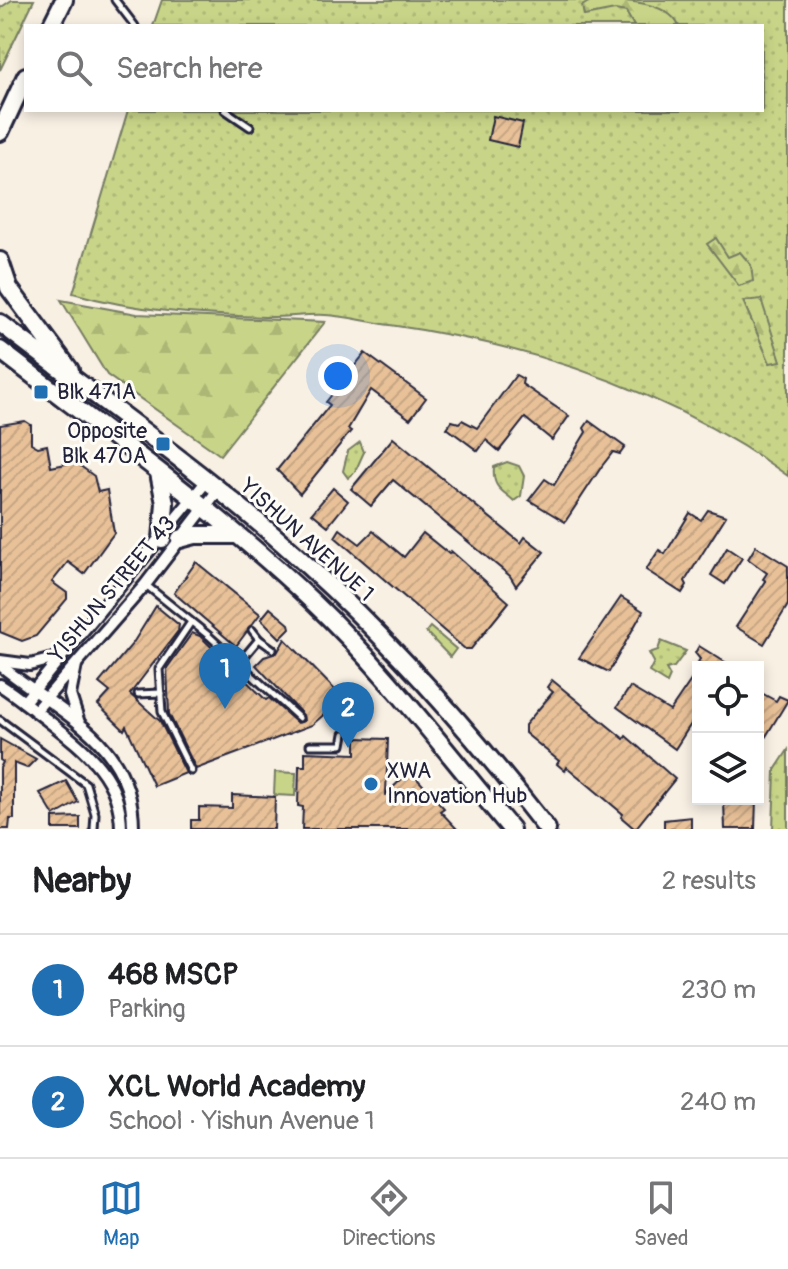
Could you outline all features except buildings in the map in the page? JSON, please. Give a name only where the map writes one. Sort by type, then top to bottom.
[{"type":"main road","points":[[52,24],[64,0]]},
{"type":"main road","points":[[0,132],[24,80]]},
{"type":"main road","points":[[0,261],[18,301],[83,387]]},
{"type":"main road","name":"YISHUN AVENUE 1","points":[[0,323],[212,486],[311,568],[391,648],[547,829]]},
{"type":"main road","name":"YISHUN AVENUE 1","points":[[0,350],[199,504],[312,601],[377,669],[511,829]]},
{"type":"main road","points":[[159,473],[165,503],[162,539]]},
{"type":"main road","points":[[180,539],[195,535],[236,535]]},
{"type":"street","name":"YISHUN STREET 43","points":[[35,711],[145,585],[180,539],[212,486]]},
{"type":"street","name":"YISHUN STREET 43","points":[[24,702],[162,539],[199,504]]},
{"type":"street","points":[[0,663],[30,665],[62,657]]},
{"type":"street","points":[[0,663],[115,757],[130,790],[133,829]]},
{"type":"street","points":[[76,663],[70,695],[73,711],[82,727]]},
{"type":"street","points":[[0,685],[103,768],[115,791],[121,829]]},
{"type":"lane","points":[[115,0],[133,24]]},
{"type":"lane","points":[[228,112],[250,127]]},
{"type":"lane","points":[[145,585],[239,663],[299,718]]},
{"type":"lane","points":[[191,622],[159,669],[162,712],[191,771]]},
{"type":"lane","points":[[252,630],[273,649]]},
{"type":"lane","points":[[239,663],[259,639]]},
{"type":"lane","points":[[138,694],[161,693]]},
{"type":"lane","points":[[0,720],[86,784],[95,814],[94,829]]},
{"type":"lane","points":[[310,745],[342,745],[344,734]]},
{"type":"green space","points":[[12,0],[34,0],[0,70],[0,8]]},
{"type":"green space","points":[[162,0],[788,0],[788,476],[743,446],[648,397],[598,376],[496,345],[341,317],[192,313],[143,308],[73,293],[127,112],[764,112],[764,24],[154,24]]},
{"type":"green space","points":[[592,0],[642,3],[664,11],[678,24],[633,24],[626,12],[615,10],[584,16],[582,6]]},
{"type":"green space","points":[[716,238],[728,257],[740,252],[751,265],[753,281],[739,286],[707,244]]},
{"type":"green space","points":[[761,299],[781,361],[770,363],[743,301]]},
{"type":"green space","points":[[61,300],[137,314],[325,322],[220,455],[107,375]]},
{"type":"green space","points":[[360,442],[364,452],[355,472],[348,478],[343,471],[348,451]]},
{"type":"green space","points":[[507,462],[519,466],[524,476],[521,496],[514,501],[499,488],[495,480],[494,467]]},
{"type":"green space","points":[[430,627],[456,649],[450,657],[426,632]]},
{"type":"green space","points":[[661,641],[686,651],[674,667],[666,669],[670,676],[667,683],[649,672],[654,662],[649,653],[658,650]]},
{"type":"green space","points":[[788,750],[788,829],[773,829],[775,770]]},
{"type":"green space","points":[[275,772],[296,773],[295,796],[274,795]]},
{"type":"place","name":"Blk 471A","points":[[41,392]]},
{"type":"place","name":"Opposite Blk 470A","points":[[163,444]]},
{"type":"place","name":"468 MSCP","points":[[225,709]]},
{"type":"place","name":"XCL World Academy","points":[[348,748]]},
{"type":"place","name":"XWA Innovation Hub","points":[[371,784]]}]
